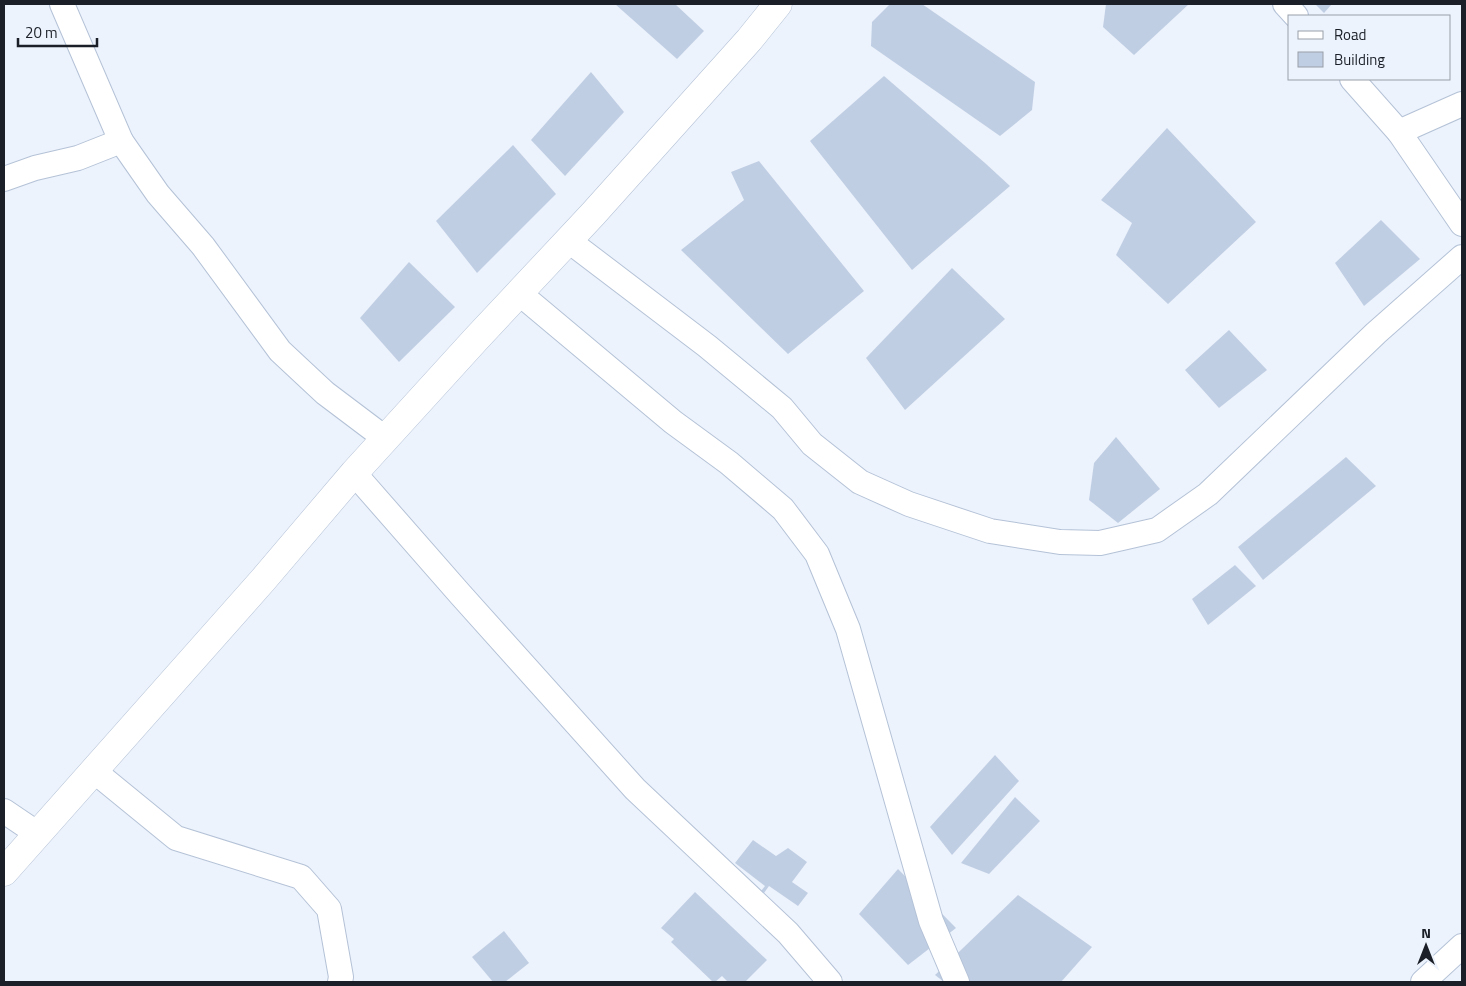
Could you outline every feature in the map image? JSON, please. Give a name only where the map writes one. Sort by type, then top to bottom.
[{"type":"main road","points":[[4,872],[263,580],[354,473],[569,241],[750,40],[778,4]]},
{"type":"street","points":[[62,4],[121,142],[158,194],[202,246],[280,351],[325,393],[386,439]]},
{"type":"street","points":[[1285,4],[1295,15]]},
{"type":"street","points":[[1353,80],[1399,132],[1462,224]]},
{"type":"street","points":[[1399,132],[1462,104]]},
{"type":"street","points":[[4,179],[35,168],[78,158],[121,142]]},
{"type":"street","points":[[569,241],[707,346],[782,408],[812,444],[860,482],[909,504],[990,531],[1060,542],[1100,543],[1157,530],[1208,494],[1369,340],[1462,257]]},
{"type":"street","points":[[519,293],[673,422],[783,508],[817,554],[848,629],[931,921],[957,982]]},
{"type":"street","points":[[354,473],[635,789],[788,933],[830,982]]},
{"type":"street","points":[[94,771],[176,838],[302,877],[329,909],[341,976],[340,982]]},
{"type":"street","points":[[4,811],[38,834]]},
{"type":"street","points":[[1423,982],[1462,946]]},
{"type":"building","points":[[615,4],[675,4],[704,31],[677,59]]},
{"type":"building","points":[[890,4],[922,4],[1035,82],[1032,110],[1000,136],[871,46],[872,22]]},
{"type":"building","points":[[1106,4],[1189,4],[1134,55],[1103,27]]},
{"type":"building","points":[[1315,4],[1332,4],[1324,13]]},
{"type":"building","points":[[591,72],[624,112],[565,176],[531,140]]},
{"type":"building","points":[[884,76],[1010,186],[912,270],[810,141]]},
{"type":"building","points":[[1167,128],[1256,222],[1168,304],[1116,255],[1132,223],[1101,200]]},
{"type":"building","points":[[513,145],[556,194],[477,273],[436,221]]},
{"type":"building","points":[[759,161],[864,291],[788,354],[681,250],[744,200],[731,172]]},
{"type":"building","points":[[1381,220],[1420,259],[1364,306],[1335,263]]},
{"type":"building","points":[[409,262],[455,307],[399,362],[360,318]]},
{"type":"building","points":[[952,268],[1005,319],[905,410],[866,358]]},
{"type":"building","points":[[1229,330],[1267,370],[1219,408],[1185,370]]},
{"type":"building","points":[[1116,437],[1160,489],[1118,523],[1089,500],[1094,463]]},
{"type":"building","points":[[1346,457],[1376,486],[1263,580],[1238,547]]},
{"type":"building","points":[[1235,565],[1256,586],[1208,625],[1192,599]]},
{"type":"building","points":[[995,755],[1019,781],[952,855],[930,827]]},
{"type":"building","points":[[1015,797],[1040,821],[989,874],[961,863]]},
{"type":"building","points":[[753,840],[776,856],[788,848],[807,862],[792,882],[808,893],[798,906],[769,886],[764,893],[761,891],[765,886],[735,863]]},
{"type":"building","points":[[898,869],[956,928],[908,965],[859,914]]},
{"type":"building","points":[[695,892],[767,960],[745,982],[728,982],[722,976],[713,982],[671,942],[674,939],[661,928]]},
{"type":"building","points":[[1018,895],[1092,947],[1061,982],[944,982],[935,975]]},
{"type":"building","points":[[504,931],[529,963],[505,982],[493,982],[472,957]]}]
